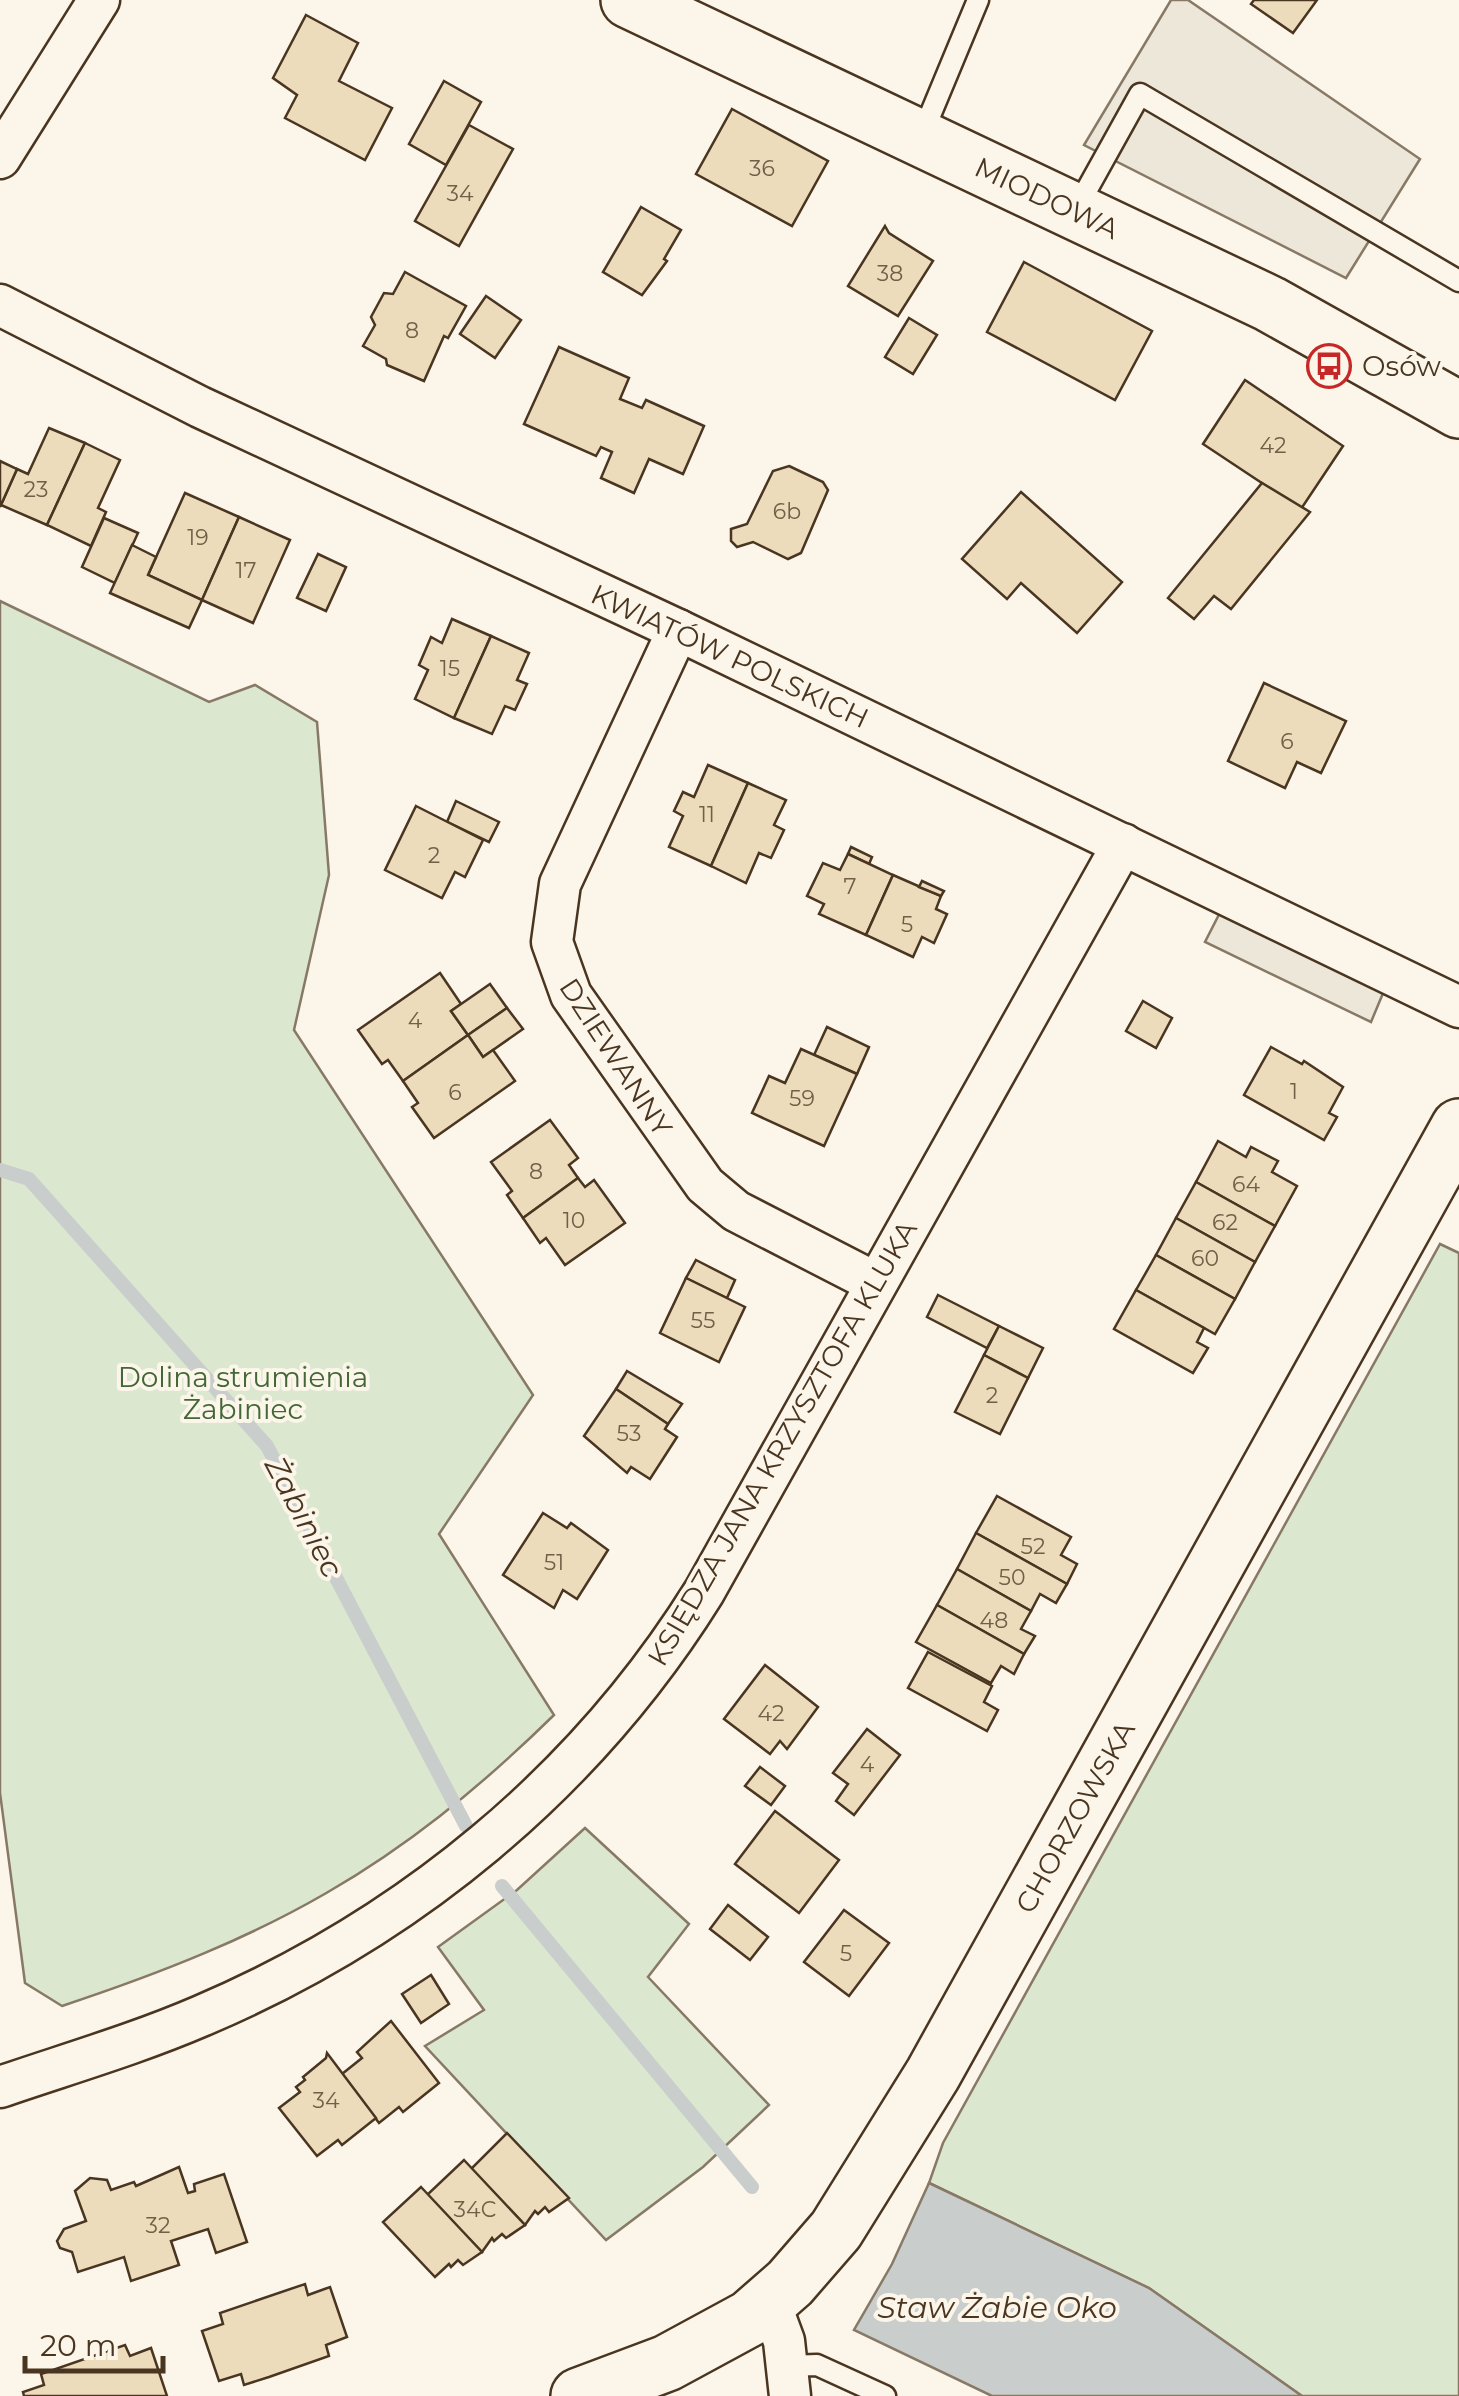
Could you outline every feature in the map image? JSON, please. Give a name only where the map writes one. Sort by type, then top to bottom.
[{"type":"street","points":[[0,158],[99,0]]},
{"type":"street","name":"MIODOWA","points":[[629,0],[1300,320],[1459,410]]},
{"type":"street","name":"KWIATÓW POLSKICH","points":[[0,306],[190,402],[678,630],[1459,1007]]},
{"type":"street","name":"DZIEWANNY","points":[[678,630],[560,884],[552,942],[558,968],[571,995],[705,1185],[736,1211],[874,1282]]},
{"type":"street","name":"KSIĘDZA JANA KRZYSZTOFA KLUKA","points":[[0,2086],[183,2023],[313,1961],[397,1912],[539,1797],[602,1734],[678,1634],[1123,844]]},
{"type":"street","name":"CHORZOWSKA","points":[[579,2396],[667,2364],[770,2303],[836,2230],[897,2135],[1459,1127]]},
{"type":"street","points":[[770,2303],[784,2340],[788,2381]]},
{"type":"lane","points":[[920,138],[978,0]]},
{"type":"lane","points":[[1075,211],[1140,94],[1459,282]]},
{"type":"lane","points":[[788,2381],[817,2365],[885,2396]]},
{"type":"green space","name":"Dolina strumienia Żabiniec","points":[[0,601],[209,702],[255,685],[317,722],[329,875],[294,1030],[533,1395],[439,1534],[554,1715],[440,1816],[327,1893],[204,1953],[62,2006],[25,1983],[0,1793]]},
{"type":"green space","points":[[1440,1244],[1459,1253],[1459,2396],[1302,2396],[1149,2288],[929,2183],[943,2143]]},
{"type":"green space","points":[[585,1828],[689,1924],[648,1977],[769,2105],[703,2167],[606,2240],[425,2046],[484,2010],[438,1947],[517,1890]]},
{"type":"shaded area","points":[[1171,0],[1188,0],[1420,159],[1346,278],[1084,145]]},
{"type":"shaded area","points":[[1229,895],[1391,974],[1371,1022],[1205,942]]},
{"type":"water","name":"Staw Żabie Oko","points":[[929,2183],[1149,2288],[1302,2396],[992,2396],[854,2330],[892,2264]]},
{"type":"building","points":[[1254,0],[1317,0],[1293,33],[1251,4]]},
{"type":"building","points":[[306,15],[358,43],[339,81],[392,108],[365,160],[285,118],[297,95],[273,78]]},
{"type":"building","points":[[444,81],[481,102],[446,165],[409,144]]},
{"type":"building","points":[[732,109],[828,161],[792,226],[696,174]]},
{"type":"building","points":[[469,125],[513,149],[459,246],[415,221]]},
{"type":"building","points":[[641,207],[681,230],[664,259],[667,261],[642,295],[603,272]]},
{"type":"building","points":[[885,226],[889,233],[933,261],[898,316],[848,286]]},
{"type":"building","points":[[1024,262],[1152,331],[1115,400],[987,332]]},
{"type":"building","points":[[405,272],[466,306],[448,338],[444,336],[424,381],[387,365],[386,359],[363,346],[375,325],[371,317],[384,293],[393,294]]},
{"type":"building","points":[[486,296],[521,320],[495,358],[460,334]]},
{"type":"building","points":[[909,318],[937,335],[913,374],[885,357]]},
{"type":"building","points":[[559,347],[629,378],[620,399],[642,408],[646,400],[704,426],[683,474],[649,459],[634,493],[601,478],[612,452],[601,447],[596,456],[524,424]]},
{"type":"building","points":[[1245,380],[1343,446],[1301,509],[1203,444]]},
{"type":"building","points":[[49,428],[85,443],[47,525],[1,505],[17,469],[28,474]]},
{"type":"building","points":[[85,443],[120,460],[98,508],[106,512],[91,546],[47,525]]},
{"type":"building","points":[[0,461],[17,469],[0,507]]},
{"type":"building","points":[[789,466],[823,482],[828,490],[801,553],[788,559],[753,542],[737,547],[731,541],[731,529],[747,524],[773,471]]},
{"type":"building","points":[[1262,483],[1310,512],[1231,609],[1214,596],[1194,619],[1168,598]]},
{"type":"building","points":[[1021,492],[1122,582],[1077,633],[1021,583],[1007,599],[962,559]]},
{"type":"building","points":[[185,493],[239,517],[202,600],[148,575]]},
{"type":"building","points":[[239,517],[290,540],[253,623],[202,600]]},
{"type":"building","points":[[104,518],[138,533],[115,583],[82,567]]},
{"type":"building","points":[[132,545],[156,557],[148,575],[202,600],[189,628],[110,593]]},
{"type":"building","points":[[318,554],[346,567],[326,611],[297,598]]},
{"type":"building","points":[[452,619],[491,636],[454,718],[415,699],[428,670],[419,665],[431,637],[442,643]]},
{"type":"building","points":[[491,636],[529,653],[517,680],[527,684],[515,710],[505,706],[492,734],[454,718]]},
{"type":"building","points":[[1264,683],[1346,721],[1321,773],[1297,762],[1285,788],[1228,761]]},
{"type":"building","points":[[708,765],[748,783],[711,866],[669,847],[683,816],[674,811],[683,792],[694,797]]},
{"type":"building","points":[[748,783],[786,800],[774,825],[784,830],[771,858],[759,853],[746,883],[711,866]]},
{"type":"building","points":[[456,801],[499,822],[489,842],[447,822]]},
{"type":"building","points":[[416,806],[483,840],[465,877],[455,872],[442,898],[385,870]]},
{"type":"building","points":[[851,847],[872,857],[869,864],[848,854]]},
{"type":"building","points":[[848,854],[893,875],[866,935],[819,914],[824,904],[807,896],[823,863],[840,870]]},
{"type":"building","points":[[893,875],[941,896],[936,909],[947,914],[934,943],[922,937],[913,957],[866,935]]},
{"type":"building","points":[[922,881],[944,891],[941,896],[919,887]]},
{"type":"building","points":[[440,973],[461,1004],[451,1011],[468,1035],[403,1081],[388,1060],[382,1064],[358,1030]]},
{"type":"building","points":[[490,984],[507,1008],[468,1035],[451,1011]]},
{"type":"building","points":[[1143,1001],[1172,1018],[1156,1048],[1126,1031]]},
{"type":"building","points":[[507,1008],[523,1029],[483,1057],[468,1035]]},
{"type":"building","points":[[827,1027],[869,1047],[857,1074],[814,1055]]},
{"type":"building","points":[[468,1035],[483,1057],[493,1050],[515,1081],[434,1138],[412,1107],[418,1103],[403,1081]]},
{"type":"building","points":[[1271,1047],[1302,1064],[1304,1061],[1343,1087],[1329,1113],[1337,1117],[1324,1140],[1244,1095]]},
{"type":"building","points":[[801,1049],[857,1074],[824,1146],[752,1113],[769,1076],[785,1083]]},
{"type":"building","points":[[550,1120],[578,1158],[569,1165],[578,1178],[523,1218],[507,1195],[512,1191],[491,1162]]},
{"type":"building","points":[[1218,1141],[1246,1157],[1251,1147],[1278,1161],[1272,1172],[1297,1186],[1275,1226],[1196,1182]]},
{"type":"building","points":[[578,1178],[585,1187],[594,1180],[625,1223],[565,1265],[546,1238],[540,1243],[523,1218]]},
{"type":"building","points":[[1196,1182],[1275,1226],[1255,1262],[1176,1218]]},
{"type":"building","points":[[1176,1218],[1255,1262],[1235,1299],[1156,1255]]},
{"type":"building","points":[[1156,1255],[1235,1299],[1215,1334],[1136,1290]]},
{"type":"building","points":[[696,1260],[735,1280],[727,1298],[686,1278]]},
{"type":"building","points":[[686,1278],[745,1307],[719,1362],[660,1333]]},
{"type":"building","points":[[1136,1290],[1204,1328],[1197,1342],[1208,1348],[1193,1373],[1114,1329]]},
{"type":"building","points":[[938,1295],[999,1326],[987,1348],[927,1317]]},
{"type":"building","points":[[999,1326],[1043,1348],[1028,1378],[984,1355]]},
{"type":"building","points":[[984,1355],[1028,1378],[1000,1434],[955,1412]]},
{"type":"building","points":[[627,1371],[682,1404],[668,1424],[616,1389]]},
{"type":"building","points":[[616,1389],[668,1424],[665,1429],[677,1437],[650,1479],[631,1467],[627,1473],[584,1436]]},
{"type":"building","points":[[997,1496],[1071,1537],[1061,1555],[1077,1564],[1067,1584],[976,1533]]},
{"type":"building","points":[[543,1513],[567,1528],[571,1523],[608,1550],[577,1599],[563,1590],[554,1608],[503,1575]]},
{"type":"building","points":[[976,1533],[1067,1584],[1056,1603],[1040,1594],[1031,1611],[957,1569]]},
{"type":"building","points":[[957,1569],[1031,1611],[1021,1629],[1035,1636],[1024,1654],[937,1605]]},
{"type":"building","points":[[937,1605],[1024,1654],[1014,1674],[1001,1666],[991,1683],[916,1642]]},
{"type":"building","points":[[928,1652],[992,1686],[984,1702],[998,1710],[987,1731],[908,1688]]},
{"type":"building","points":[[765,1665],[818,1707],[787,1749],[780,1741],[770,1754],[724,1719]]},
{"type":"building","points":[[867,1729],[900,1755],[854,1815],[836,1801],[848,1784],[833,1773]]},
{"type":"building","points":[[760,1767],[785,1786],[771,1805],[745,1786]]},
{"type":"building","points":[[775,1811],[839,1860],[799,1913],[735,1864]]},
{"type":"building","points":[[728,1905],[768,1937],[750,1960],[710,1929]]},
{"type":"building","points":[[844,1910],[889,1943],[849,1996],[804,1962]]},
{"type":"building","points":[[431,1975],[449,2004],[421,2023],[402,1994]]},
{"type":"building","points":[[391,2021],[439,2083],[403,2112],[399,2107],[379,2123],[342,2074],[362,2058],[357,2052]]},
{"type":"building","points":[[327,2053],[376,2118],[342,2145],[338,2140],[317,2156],[279,2108],[300,2092],[296,2087]]},
{"type":"building","points":[[507,2133],[569,2198],[549,2212],[545,2207],[538,2214],[535,2211],[525,2225],[471,2169]]},
{"type":"building","points":[[464,2160],[525,2225],[506,2238],[502,2234],[494,2241],[492,2238],[482,2252],[427,2195]]},
{"type":"building","points":[[179,2167],[188,2193],[195,2191],[194,2184],[224,2174],[247,2242],[216,2253],[208,2229],[171,2241],[179,2265],[131,2281],[124,2257],[78,2272],[72,2252],[60,2248],[57,2241],[64,2229],[86,2221],[75,2191],[90,2178],[107,2180],[111,2190],[134,2182],[136,2186]]},
{"type":"building","points":[[421,2187],[482,2252],[463,2265],[458,2260],[451,2267],[449,2264],[435,2277],[383,2222]]},
{"type":"building","points":[[305,2284],[308,2295],[330,2287],[347,2337],[326,2345],[329,2356],[269,2377],[244,2385],[241,2374],[219,2381],[202,2331],[223,2324],[220,2313]]},
{"type":"building","points":[[125,2345],[130,2356],[151,2348],[167,2396],[24,2396],[23,2392],[44,2385],[41,2374]]},
{"type":"waterway","name":"Żabiniec","points":[[0,1170],[29,1179],[267,1446],[466,1826]]},
{"type":"waterway","name":"Żabiniec","points":[[502,1886],[752,2187]]},
{"type":"place","name":"Osów","points":[[1329,366]]}]
